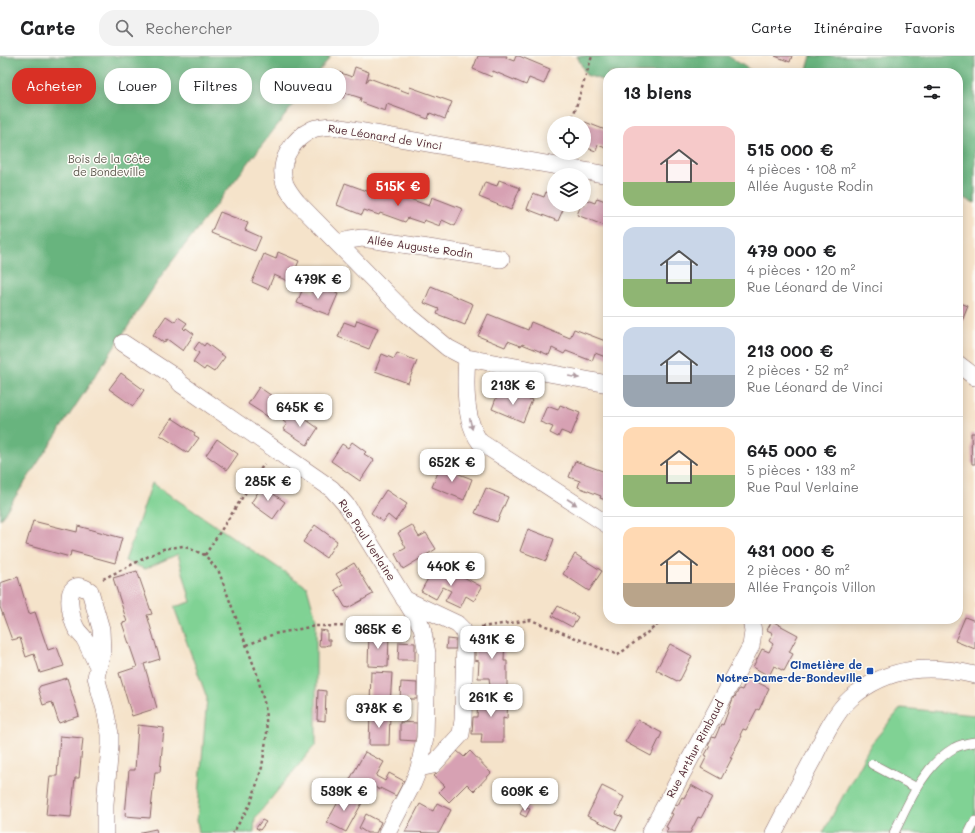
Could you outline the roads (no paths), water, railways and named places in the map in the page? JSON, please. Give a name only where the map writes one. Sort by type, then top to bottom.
[{"type":"street","name":"Rue Léonard de Vinci","points":[[603,174],[331,126],[321,127],[302,135],[288,151],[283,161],[285,184],[289,193],[407,314],[448,348],[467,358],[603,383]]},
{"type":"street","name":"Allée Auguste Rodin","points":[[339,244],[349,240],[362,238],[501,259]]},
{"type":"street","name":"Rue Paul Verlaine","points":[[123,343],[175,377],[181,384],[332,489],[347,506],[422,627],[427,653],[425,738],[419,768],[414,783],[387,833]]},
{"type":"street","points":[[467,358],[465,377],[471,427],[480,442],[603,522]]},
{"type":"street","points":[[963,368],[975,377]]},
{"type":"street","points":[[98,666],[83,636],[76,628],[71,610],[71,591],[76,586],[90,591],[101,629],[102,652],[96,680],[105,709],[110,734],[104,833]]},
{"type":"street","points":[[404,599],[460,626],[465,637],[463,726],[461,734],[433,765],[419,768]]},
{"type":"street","name":"Rue Arthur Rimbaud","points":[[650,833],[750,646],[753,632],[752,624]]},
{"type":"street","points":[[774,833],[822,740],[836,716],[850,699],[878,680],[902,672],[920,669],[937,669],[958,671],[975,675]]},
{"type":"lane","points":[[894,833],[917,788],[936,762],[955,748],[975,742]]},
{"type":"lane","points":[[872,764],[917,788]]},
{"type":"lane","points":[[969,833],[975,821]]},
{"type":"place","name":"Cimetière de Notre-Dame-de-Bondeville","points":[[870,671]]},
{"type":"park label","name":"Bois de la Côte de Bondeville","points":[[109,165]]}]
